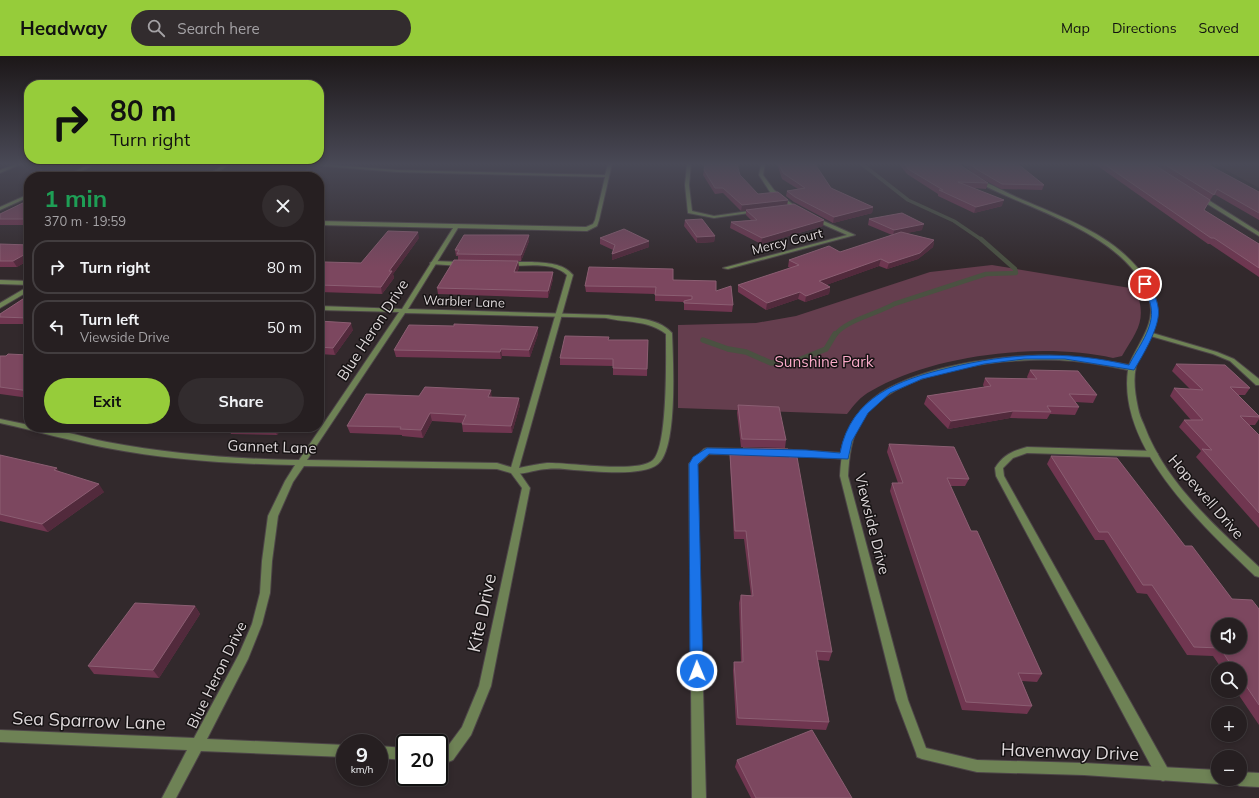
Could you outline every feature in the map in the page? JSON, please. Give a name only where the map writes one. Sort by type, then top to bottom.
[{"type":"street","points":[[0,209],[21,199]]},
{"type":"street","points":[[324,223],[587,229],[595,225],[602,199]]},
{"type":"street","points":[[688,199],[690,212],[714,216],[764,210]]},
{"type":"street","points":[[782,199],[792,207],[804,213]]},
{"type":"street","name":"Hopewell Drive","points":[[1015,199],[1076,225],[1119,252],[1141,276],[1150,292],[1155,306],[1156,316],[1149,334],[1131,368],[1132,398],[1135,414],[1142,433],[1173,483],[1214,530],[1259,573]]},
{"type":"street","points":[[1202,199],[1259,234]]},
{"type":"street","points":[[785,208],[792,207]]},
{"type":"street","name":"Mercy Court","points":[[726,268],[852,236],[809,216]]},
{"type":"street","name":"Blue Heron Drive","points":[[324,430],[404,310],[456,227]]},
{"type":"street","points":[[433,263],[470,264]]},
{"type":"street","points":[[500,264],[551,265],[567,270],[570,275],[514,471]]},
{"type":"street","points":[[0,282],[24,283]]},
{"type":"street","points":[[0,306],[24,291]]},
{"type":"street","name":"Warbler Lane","points":[[324,308],[404,310],[441,313],[608,317],[653,322],[663,327],[669,333],[667,429],[660,455],[655,463],[634,470],[546,466],[514,471]]},
{"type":"street","points":[[1149,334],[1215,352],[1232,360],[1259,383]]},
{"type":"street","name":"Viewside Drive","points":[[922,753],[902,700],[844,476],[844,456],[847,441],[865,411],[887,391],[919,378],[984,362],[1024,357],[1065,357],[1108,362],[1131,368]]},
{"type":"street","name":"Gannet Lane","points":[[0,421],[24,426]]},
{"type":"street","name":"Gannet Lane","points":[[51,432],[107,445],[190,458],[302,463],[496,466],[514,471]]},
{"type":"street","name":"Blue Heron Drive","points":[[169,798],[244,656],[257,624],[265,592],[267,561],[273,516],[289,481],[323,432]]},
{"type":"street","points":[[1154,454],[1027,450],[1012,453],[1004,460],[999,468],[1000,476],[1163,774]]},
{"type":"street","points":[[698,798],[693,464],[707,451],[806,453],[844,456]]},
{"type":"street","name":"Kite Drive","points":[[448,751],[467,731],[484,686],[526,488],[514,471]]},
{"type":"street","name":"Sea Sparrow Lane","points":[[0,736],[199,743],[336,751]]},
{"type":"street","name":"Havenway Drive","points":[[922,753],[977,766],[1211,777]]},
{"type":"street","points":[[1247,779],[1259,780]]},
{"type":"green space","name":"Sunshine Park","points":[[992,265],[1136,289],[1141,309],[1141,317],[1136,331],[1122,356],[1113,358],[1085,353],[1054,351],[989,355],[956,360],[925,368],[896,378],[864,395],[847,414],[678,408],[678,325],[756,323],[796,316],[930,272]]},
{"type":"building","points":[[735,199],[786,199],[788,200],[742,205]]},
{"type":"building","points":[[798,199],[854,199],[873,207],[834,217]]},
{"type":"building","points":[[958,199],[1000,199],[1004,200],[976,207]]},
{"type":"building","points":[[1154,199],[1208,199],[1210,200],[1204,210],[1259,244],[1259,268],[1214,238],[1211,238]]},
{"type":"building","points":[[1234,199],[1259,199],[1259,213]]},
{"type":"building","points":[[24,202],[23,219],[0,219],[0,214]]},
{"type":"building","points":[[794,204],[824,220],[762,238],[731,222],[757,220],[746,210]]},
{"type":"building","points":[[902,213],[924,224],[894,230],[869,219]]},
{"type":"building","points":[[702,219],[715,236],[697,237],[685,220]]},
{"type":"building","points":[[624,229],[649,241],[612,254],[615,245],[600,238]]},
{"type":"building","points":[[388,231],[418,232],[389,271],[392,271],[381,287],[324,285],[325,262],[361,263]]},
{"type":"building","points":[[901,232],[934,240],[920,253],[889,263],[881,259],[819,281],[830,287],[806,296],[800,292],[767,303],[738,285],[799,265],[789,260],[829,246],[840,252]]},
{"type":"building","points":[[464,235],[529,235],[521,255],[457,254],[459,250],[455,250]]},
{"type":"building","points":[[0,244],[24,245],[24,255],[13,261],[0,261]]},
{"type":"building","points":[[454,260],[518,261],[514,272],[553,272],[548,291],[437,288]]},
{"type":"building","points":[[589,267],[673,269],[673,280],[716,281],[716,291],[731,286],[733,305],[684,303],[684,301],[692,299],[692,296],[655,295],[656,287],[585,286]]},
{"type":"building","points":[[24,298],[24,318],[0,317],[0,314]]},
{"type":"building","points":[[324,321],[351,323],[333,348],[324,347]]},
{"type":"building","points":[[454,324],[538,327],[529,350],[501,349],[500,352],[394,350],[409,325],[454,326]]},
{"type":"building","points":[[565,336],[609,337],[608,340],[648,340],[647,369],[613,368],[613,359],[560,358]]},
{"type":"building","points":[[8,354],[24,355],[24,390],[0,387],[0,356],[6,356]]},
{"type":"building","points":[[1176,364],[1225,365],[1250,388],[1230,387],[1259,416],[1240,416],[1259,435],[1259,513],[1202,449],[1212,450],[1184,420],[1203,420],[1174,388],[1203,390]]},
{"type":"building","points":[[1030,370],[1078,371],[1097,395],[1069,394],[1079,407],[1047,406],[1051,412],[1013,411],[951,421],[927,396],[991,386],[985,378],[1037,379]]},
{"type":"building","points":[[425,387],[491,390],[488,397],[519,398],[511,426],[462,424],[466,415],[430,413],[421,430],[400,429],[401,427],[347,426],[366,394],[419,396]]},
{"type":"building","points":[[738,405],[779,407],[786,440],[742,439]]},
{"type":"building","points":[[889,444],[954,447],[969,479],[947,478],[971,531],[977,531],[1042,674],[1018,673],[1032,706],[966,702],[892,483],[903,483]]},
{"type":"building","points":[[743,448],[788,449],[789,457],[797,457],[832,652],[816,651],[829,722],[738,718],[734,662],[743,662],[741,595],[753,596],[746,531],[735,531],[730,455],[744,455]]},
{"type":"building","points":[[0,455],[57,468],[54,470],[99,484],[42,524],[0,514]]},
{"type":"building","points":[[1051,456],[1117,458],[1185,546],[1192,546],[1232,599],[1252,600],[1259,609],[1259,705],[1247,687],[1247,662],[1229,662],[1224,654],[1247,654],[1247,618],[1211,618],[1211,648],[1194,647],[1152,585],[1143,585],[1108,532],[1099,532]]},
{"type":"building","points":[[135,603],[195,606],[153,670],[88,666]]},
{"type":"building","points":[[812,730],[852,798],[756,798],[737,760]]},
{"type":"waterway","points":[[906,199],[954,221],[982,240]]},
{"type":"waterway","points":[[835,335],[846,325],[894,304],[986,274],[1016,273],[1015,269],[981,239]]},
{"type":"waterway","points":[[703,340],[728,349],[746,352],[771,363],[796,361],[826,349],[835,334]]},
{"type":"route","points":[[697,671],[693,464],[697,459],[707,451],[806,453],[844,456],[847,441],[856,423],[865,411],[887,391],[919,378],[960,367],[1004,358],[1045,356],[1108,362],[1131,368],[1153,326],[1156,316],[1155,306],[1150,292],[1145,284]]}]
